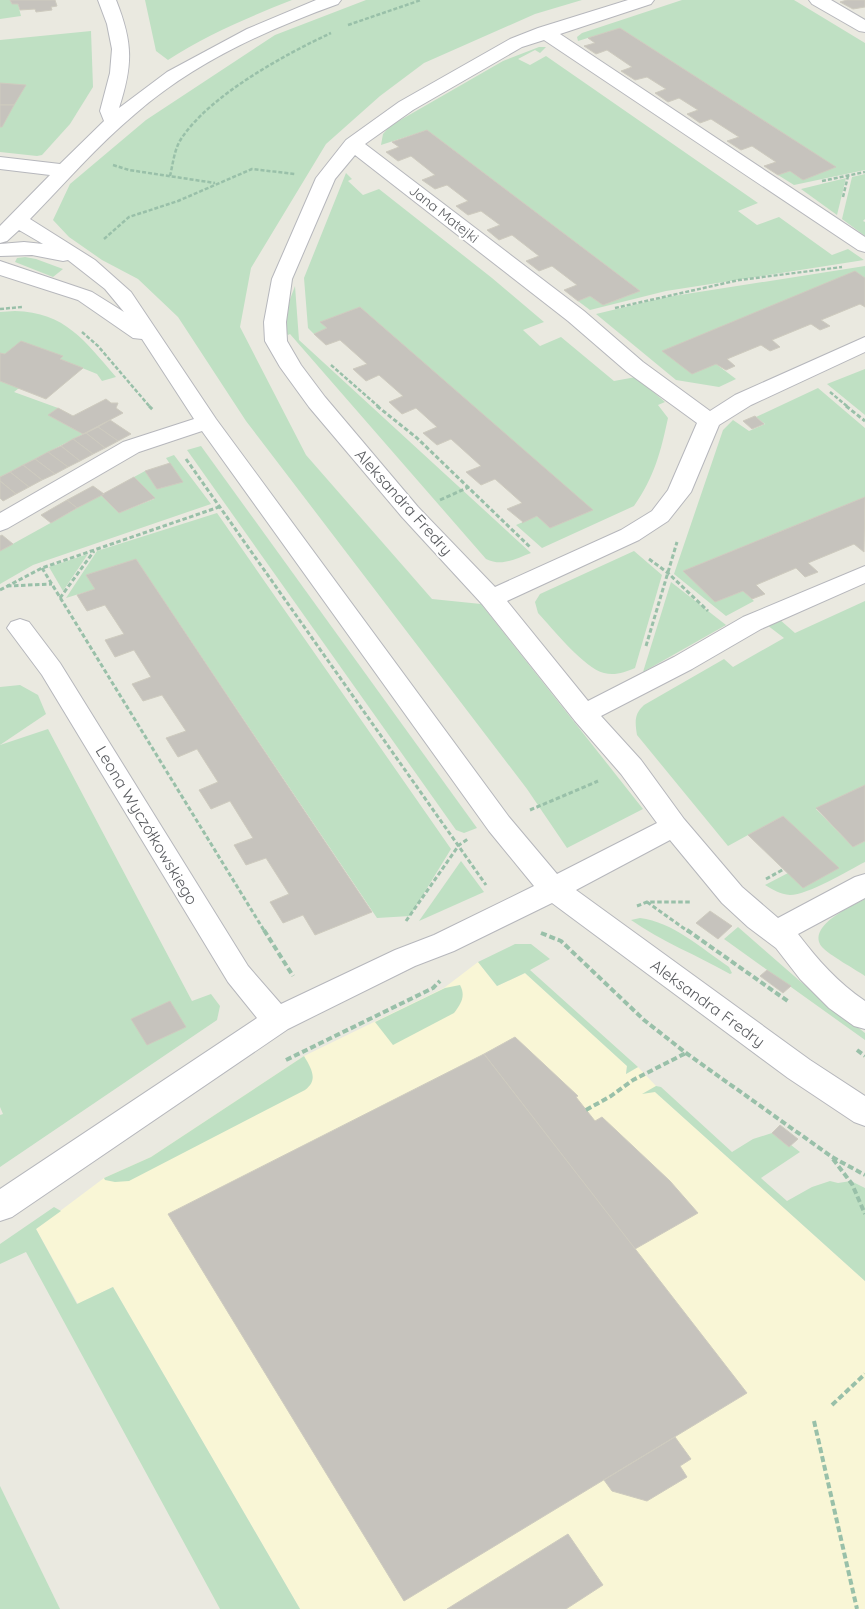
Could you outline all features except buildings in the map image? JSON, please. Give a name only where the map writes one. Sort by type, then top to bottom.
[{"type":"street","points":[[107,0],[121,50],[116,87],[109,111],[114,122]]},
{"type":"street","points":[[0,237],[130,108],[207,56],[257,31],[332,0]]},
{"type":"street","points":[[353,144],[406,106],[460,73],[516,43],[544,32],[645,0]]},
{"type":"street","points":[[818,0],[865,28]]},
{"type":"street","points":[[544,32],[865,246]]},
{"type":"street","name":"Jana Matejki","points":[[353,144],[576,316],[635,368],[709,421]]},
{"type":"street","name":"Aleksandra Fredry","points":[[353,144],[326,178],[282,279],[275,322],[276,341],[291,367],[317,402],[410,512],[491,598],[584,714],[631,767],[674,826],[732,895],[758,919],[786,940],[810,971],[840,1000],[865,1017]]},
{"type":"street","points":[[0,163],[66,171]]},
{"type":"street","name":"Aleksandra Fredry","points":[[18,220],[86,263],[118,289],[207,422],[530,864],[554,889],[599,924],[799,1069],[865,1113]]},
{"type":"street","name":"Aleksandra Fredry","points":[[0,250],[23,248],[54,252],[86,263]]},
{"type":"street","name":"Aleksandra Fredry","points":[[0,267],[85,296],[151,339]]},
{"type":"street","name":"Aleksandra Fredry","points":[[0,288],[55,287]]},
{"type":"street","points":[[491,598],[630,535],[660,516],[679,492],[709,421],[744,400],[865,344]]},
{"type":"street","points":[[0,523],[131,447],[207,422]]},
{"type":"street","points":[[584,714],[683,663],[752,623],[865,574]]},
{"type":"street","name":"Leona Wyczółkowskiego","points":[[20,628],[51,669],[238,974],[277,1020]]},
{"type":"street","points":[[0,1207],[277,1020],[405,958],[444,943],[505,914],[674,826]]},
{"type":"street","points":[[776,932],[865,885]]},
{"type":"path","points":[[344,27],[421,0]]},
{"type":"path","points":[[170,176],[180,141],[197,120],[272,64],[337,30]]},
{"type":"path","points":[[129,170],[216,184]]},
{"type":"path","points":[[101,242],[118,225],[129,218],[178,201],[252,170],[300,175]]},
{"type":"path","points":[[576,316],[739,280],[846,267]]},
{"type":"path","points":[[0,309],[25,307]]},
{"type":"path","points":[[79,330],[98,346],[160,419],[219,508],[521,934],[538,932],[561,941],[644,1020],[686,1053],[832,1157],[865,1175]]},
{"type":"path","points":[[331,364],[396,422],[417,438],[529,546]]},
{"type":"path","points":[[817,365],[814,379],[865,421]]},
{"type":"path","points":[[0,590],[42,568],[219,508]]},
{"type":"path","points":[[650,631],[678,540],[676,527],[660,516]]},
{"type":"path","points":[[60,598],[95,550]]},
{"type":"path","points":[[647,557],[668,573],[733,634]]},
{"type":"path","points":[[42,568],[287,968],[294,977],[299,977]]},
{"type":"path","points":[[5,586],[52,584]]},
{"type":"path","points":[[405,958],[393,940],[459,845],[472,836],[631,767]]},
{"type":"path","points":[[561,941],[647,902],[712,903],[755,885],[784,869]]},
{"type":"path","points":[[647,902],[792,1004]]},
{"type":"path","points":[[283,1062],[433,988],[446,976]]},
{"type":"path","points":[[849,1044],[865,1056]]},
{"type":"path","points":[[586,1110],[611,1096],[633,1080],[686,1053]]},
{"type":"path","points":[[832,1157],[852,1184],[865,1214]]},
{"type":"path","points":[[832,1405],[865,1374]]},
{"type":"path","points":[[814,1421],[857,1609]]},
{"type":"shaded area","points":[[478,962],[497,986],[525,973],[627,1066],[626,1074],[638,1067],[656,1086],[655,1092],[865,1281],[865,1609],[300,1609],[113,1287],[78,1304],[36,1229],[104,1178],[151,1157],[304,1056],[444,988]]},
{"type":"green space","points":[[0,0],[10,0],[12,4],[18,4],[21,16],[0,19]]},
{"type":"green space","points":[[145,0],[292,0],[213,35],[168,60],[156,51]]},
{"type":"green space","points":[[366,0],[582,0],[535,14],[424,63],[380,96],[326,144],[251,268],[240,327],[306,455],[432,599],[481,604],[643,809],[567,848],[527,789],[246,421],[178,317],[138,279],[102,260],[69,237],[53,220],[70,184],[146,120],[275,35]]},
{"type":"green space","points":[[682,0],[794,0],[865,43],[865,170],[794,185],[778,175],[790,171],[835,167],[620,28],[578,41],[577,37],[582,33]]},
{"type":"green space","points":[[91,31],[93,87],[70,124],[42,155],[0,152],[0,40]]},
{"type":"green space","points":[[539,47],[546,47],[540,53],[535,50],[518,59],[530,65],[546,56],[758,203],[738,211],[757,225],[779,217],[832,255],[848,249],[864,260],[666,291],[590,310],[578,301],[590,296],[603,305],[640,291],[427,130],[381,145],[383,134],[390,126],[503,61]]},
{"type":"green space","points":[[346,173],[352,179],[348,181],[363,195],[379,189],[492,278],[544,322],[523,330],[540,346],[561,337],[614,381],[636,377],[665,402],[658,405],[668,418],[659,453],[652,475],[634,506],[542,548],[516,525],[537,516],[550,528],[592,510],[360,307],[320,322],[327,328],[314,334],[308,328],[304,278]]},
{"type":"green space","points":[[865,174],[865,219],[863,221],[865,222],[865,236],[842,219],[852,177]]},
{"type":"green space","points":[[846,178],[837,215],[801,189]]},
{"type":"green space","points":[[25,257],[63,269],[53,277],[15,262],[17,258]]},
{"type":"green space","points":[[865,266],[865,278],[716,364],[736,379],[719,387],[676,380],[596,314],[667,297]]},
{"type":"green space","points":[[295,286],[299,340],[531,553],[503,562],[486,559],[290,334],[288,335],[280,326]]},
{"type":"green space","points":[[15,311],[48,317],[61,323],[84,341],[116,377],[102,381],[97,374],[60,359],[63,356],[0,353],[0,312]]},
{"type":"green space","points":[[865,369],[865,415],[827,384]]},
{"type":"green space","points":[[0,381],[19,388],[14,392],[58,408],[48,415],[83,434],[0,477]]},
{"type":"green space","points":[[818,388],[865,428],[865,497],[683,571],[715,602],[743,591],[754,601],[726,616],[674,574],[723,430],[733,420],[749,431],[765,424],[756,417]]},
{"type":"green space","points":[[201,446],[477,828],[464,833],[456,830],[187,450]]},
{"type":"green space","points":[[174,455],[211,504],[33,565],[0,584],[0,551],[101,495],[119,513],[154,499],[134,477],[145,471],[157,489],[182,482],[166,458]]},
{"type":"green space","points":[[217,513],[451,849],[410,916],[377,918],[136,559],[86,575],[95,589],[66,598],[97,551]]},
{"type":"green space","points":[[634,551],[662,575],[635,668],[616,674],[608,674],[596,670],[578,656],[538,613],[535,602],[540,594]]},
{"type":"green space","points":[[88,554],[63,591],[49,567]]},
{"type":"green space","points":[[671,582],[726,625],[643,672]]},
{"type":"green space","points":[[865,601],[865,785],[816,809],[853,847],[865,841],[865,862],[807,891],[790,895],[783,894],[765,885],[788,873],[838,868],[783,816],[728,846],[637,735],[637,715],[644,705],[724,659],[733,667],[784,638],[767,625],[779,619],[795,633]]},
{"type":"green space","points":[[20,685],[38,695],[46,714],[0,745],[0,687]]},
{"type":"green space","points":[[48,729],[192,1001],[211,994],[220,1006],[217,1020],[0,1167],[0,1115],[3,1114],[0,1107],[0,745]]},
{"type":"green space","points":[[461,861],[484,892],[419,921]]},
{"type":"green space","points":[[865,899],[865,976],[825,950],[819,939],[820,932],[825,924],[841,912]]},
{"type":"green space","points":[[640,918],[652,920],[675,930],[729,967],[732,973],[730,974],[667,942],[631,920]]},
{"type":"green space","points":[[738,927],[801,982],[865,1033],[865,1040],[724,939]]},
{"type":"green space","points":[[515,944],[531,944],[550,959],[530,970],[638,1067],[626,1074],[627,1066],[525,973],[497,986],[478,962]]},
{"type":"green space","points":[[460,985],[463,993],[462,1000],[454,1013],[393,1045],[375,1022],[445,988]]},
{"type":"green space","points":[[304,1056],[311,1069],[313,1078],[305,1090],[129,1181],[115,1182],[105,1180],[104,1178],[151,1157]]},
{"type":"green space","points":[[656,1086],[661,1087],[732,1152],[753,1139],[772,1133],[789,1147],[791,1145],[800,1152],[761,1178],[787,1201],[812,1187],[830,1181],[838,1183],[851,1181],[865,1188],[865,1281],[655,1092],[642,1094]]},
{"type":"green space","points":[[54,1207],[61,1211],[36,1229],[77,1304],[113,1287],[300,1609],[220,1609],[26,1252],[0,1264],[0,1244]]},
{"type":"green space","points":[[0,1486],[60,1609],[0,1609]]}]
